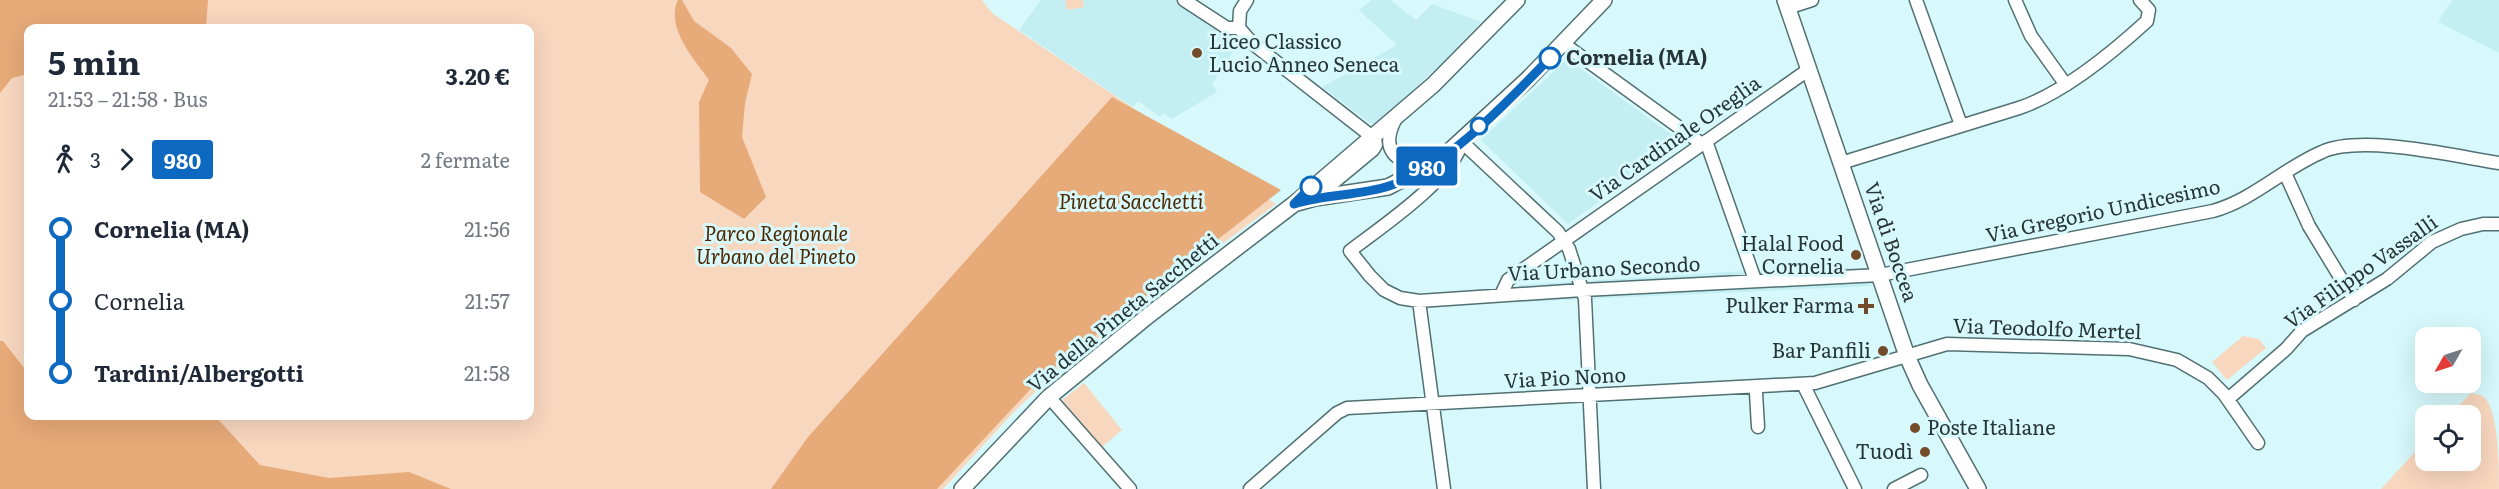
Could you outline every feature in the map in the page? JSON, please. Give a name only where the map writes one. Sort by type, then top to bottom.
[{"type":"main road","name":"Via della Pineta Sacchetti","points":[[962,489],[1049,397],[1149,315],[1294,204],[1433,85],[1517,0]]},
{"type":"main road","points":[[1294,204],[1315,198],[1388,186],[1425,168],[1462,142],[1564,44],[1604,0]]},
{"type":"main road","name":"Via di Boccea","points":[[1786,4],[1907,356],[1920,385],[1978,489]]},
{"type":"street","points":[[1184,0],[1227,28],[1239,28]]},
{"type":"street","points":[[1246,0],[1239,13],[1239,28],[1252,43],[1373,136],[1376,143],[1374,148],[1315,198]]},
{"type":"street","points":[[1786,4],[1812,0]]},
{"type":"street","points":[[1916,0],[1961,125]]},
{"type":"street","points":[[2015,0],[2031,36],[2066,85]]},
{"type":"street","points":[[1841,163],[2028,105],[2066,85],[2145,23],[2150,16],[2149,10],[2140,0]]},
{"type":"street","points":[[1564,44],[1704,143],[1755,280]]},
{"type":"street","name":"Via Cardinale Oreglia","points":[[1501,295],[1508,280],[1808,70]]},
{"type":"street","points":[[1396,116],[1388,137],[1391,151],[1402,161],[1425,168]]},
{"type":"street","points":[[1462,142],[1553,226],[1564,240],[1583,290],[1594,489]]},
{"type":"street","name":"Via Urbano Secondo","points":[[1462,142],[1458,152],[1432,185],[1350,251],[1372,280],[1396,296],[1419,301],[1755,280],[1880,275]]},
{"type":"street","name":"Via Gregorio Undicesimo","points":[[1880,275],[2213,211],[2233,204],[2323,151],[2352,144],[2370,144],[2499,163]]},
{"type":"street","points":[[2284,173],[2309,226],[2354,300]]},
{"type":"street","name":"Via Filippo Vassalli","points":[[2228,399],[2286,349],[2302,331],[2402,268],[2432,242],[2469,227],[2499,224]]},
{"type":"street","points":[[1419,301],[1444,489]]},
{"type":"street","name":"Via Teodolfo Mertel","points":[[1907,356],[1947,344],[2137,350],[2170,358],[2192,367],[2213,382],[2228,399],[2258,443]]},
{"type":"street","name":"Via Pio Nono","points":[[1250,489],[1346,408],[1803,384],[1844,376],[1907,356]]},
{"type":"street","points":[[1803,384],[1855,489]]},
{"type":"street","points":[[1756,393],[1758,426]]},
{"type":"street","points":[[1049,397],[1130,489]]},
{"type":"street","points":[[1894,489],[1922,475]]},
{"type":"shaded area","points":[[1041,0],[1174,0],[1238,44],[1212,84],[1217,92],[1172,119],[1163,113],[1160,117],[1138,101],[1133,107],[1019,30]]},
{"type":"shaded area","points":[[1371,0],[1390,0],[1416,20],[1432,4],[1481,22],[1443,62],[1376,124],[1370,123],[1322,87],[1397,45],[1359,10]]},
{"type":"shaded area","points":[[2452,0],[2499,0],[2499,53],[2438,22]]},
{"type":"shaded area","points":[[1567,59],[1682,142],[1568,224],[1481,140]]},
{"type":"shaded area","points":[[1866,268],[1872,286],[1520,302],[1519,294],[1519,285],[1761,270]]},
{"type":"green space","name":"Parco Regionale Urbano del Pineto","points":[[0,0],[982,0],[992,13],[1276,204],[1171,282],[1051,377],[1014,412],[943,489],[0,489]]},
{"type":"green space","points":[[0,0],[208,0],[206,24],[24,24],[24,75],[12,78],[0,93]]},
{"type":"green space","points":[[678,0],[682,0],[694,21],[731,48],[752,74],[745,103],[742,137],[766,197],[744,219],[700,192],[699,102],[709,80],[689,53],[678,32],[675,10]]},
{"type":"green space","points":[[1065,0],[1083,0],[1084,7],[1067,10]]},
{"type":"green space","name":"Pineta Sacchetti","points":[[1112,97],[1281,190],[1040,379],[937,489],[771,489],[808,437]]},
{"type":"green space","points":[[2243,336],[2259,339],[2266,348],[2227,380],[2212,362]]},
{"type":"green space","points":[[0,341],[3,341],[24,368],[24,420],[219,420],[260,465],[329,478],[409,472],[451,489],[0,489]]},
{"type":"green space","points":[[1084,383],[1122,430],[1101,448],[1062,400]]},
{"type":"green space","points":[[2471,393],[2484,397],[2489,404],[2497,441],[2499,489],[2381,489],[2415,452],[2415,471],[2481,471],[2481,405],[2460,405]]},
{"type":"bus line","name":"980","points":[[1311,187],[1294,204],[1315,198],[1381,188],[1400,182],[1442,158],[1456,147],[1550,58]]},
{"type":"place","name":"Liceo Classico Lucio Anneo Seneca","points":[[1197,53]]},
{"type":"place","name":"Cornelia (MA)","points":[[1550,58]]},
{"type":"place","name":"Halal Food Cornelia","points":[[1856,255]]},
{"type":"place","name":"Pulker Farma","points":[[1866,306]]},
{"type":"place","name":"Bar Panfili","points":[[1883,351]]},
{"type":"place","name":"Poste Italiane","points":[[1915,428]]},
{"type":"place","name":"Tuodì","points":[[1925,452]]}]
